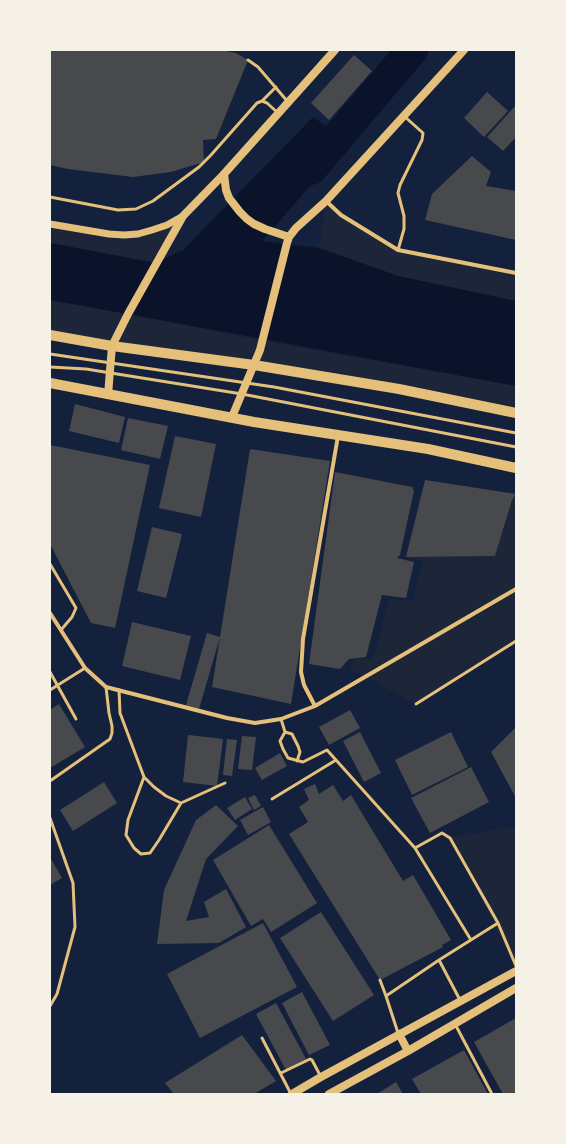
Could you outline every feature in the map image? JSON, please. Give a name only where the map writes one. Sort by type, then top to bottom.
[{"type":"main road","points":[[108,395],[112,346],[183,216],[224,174],[335,50]]},
{"type":"main road","points":[[232,417],[260,350],[288,240],[296,228],[326,201],[464,50]]},
{"type":"main road","points":[[224,174],[226,190],[229,198],[247,219],[254,224],[288,240]]},
{"type":"main road","points":[[50,335],[112,346],[254,365],[399,389],[516,413]]},
{"type":"main road","points":[[50,383],[254,422],[338,436],[428,448],[516,468]]},
{"type":"main road","points":[[291,1094],[460,1000],[516,971]]},
{"type":"main road","points":[[329,1094],[408,1051],[516,988]]},
{"type":"main road","points":[[399,1034],[408,1051]]},
{"type":"street","points":[[326,201],[341,215],[398,250],[516,273]]},
{"type":"street","points":[[50,224],[124,235],[138,234],[152,230],[166,225],[183,216]]},
{"type":"street","points":[[315,706],[302,678],[303,638],[338,436]]},
{"type":"street","points":[[50,613],[85,668],[106,687],[227,718],[256,723],[281,719],[315,706],[516,589]]},
{"type":"lane","points":[[248,60],[258,67],[288,102]]},
{"type":"lane","points":[[262,101],[276,87]]},
{"type":"lane","points":[[50,197],[118,210],[136,209],[153,202],[199,167],[211,156],[256,102],[262,101],[267,103],[278,113]]},
{"type":"lane","points":[[398,250],[404,229],[404,216],[398,193],[400,185],[422,140],[423,133],[404,116]]},
{"type":"lane","points":[[50,354],[282,389],[516,433]]},
{"type":"lane","points":[[50,367],[86,369],[242,394],[516,447]]},
{"type":"lane","points":[[50,564],[76,608],[72,617],[61,630]]},
{"type":"lane","points":[[416,704],[516,641]]},
{"type":"lane","points":[[50,690],[85,668]]},
{"type":"lane","points":[[50,672],[76,720]]},
{"type":"lane","points":[[50,781],[110,739],[112,726],[106,687]]},
{"type":"lane","points":[[119,690],[120,713],[144,777],[166,796],[181,804]]},
{"type":"lane","points":[[281,719],[285,732],[280,741],[288,758],[303,762],[327,750],[415,848],[471,940]]},
{"type":"lane","points":[[285,732],[292,734],[298,746],[300,752],[297,761]]},
{"type":"lane","points":[[272,799],[336,760]]},
{"type":"lane","points":[[144,777],[128,820],[126,835],[134,848],[141,854],[150,853],[181,804],[226,783]]},
{"type":"lane","points":[[50,818],[72,883],[75,926],[57,994],[50,1006]]},
{"type":"lane","points":[[415,848],[442,833],[450,838],[498,923],[516,966]]},
{"type":"lane","points":[[386,996],[439,960],[498,923]]},
{"type":"lane","points":[[439,960],[460,1000]]},
{"type":"lane","points":[[380,980],[399,1034]]},
{"type":"lane","points":[[455,1024],[492,1094]]},
{"type":"lane","points":[[262,1038],[291,1094]]},
{"type":"lane","points":[[281,1073],[310,1059],[321,1077]]},
{"type":"shaded area","points":[[313,117],[349,142],[262,241],[319,248],[398,276],[516,301],[516,386],[50,300],[50,243],[156,263],[183,250]]},
{"type":"shaded area","points":[[326,201],[398,250],[516,273],[516,301],[398,276],[319,248]]},
{"type":"shaded area","points":[[183,216],[156,263],[50,243],[50,224],[109,234],[138,234]]},
{"type":"shaded area","points":[[50,300],[264,341],[516,386],[516,413],[50,335]]},
{"type":"shaded area","points":[[516,494],[516,641],[416,704],[349,668],[358,658],[373,659],[390,599],[413,601],[423,561],[406,557],[495,556],[512,500]]},
{"type":"shaded area","points":[[516,826],[516,967],[450,838]]},
{"type":"building","points":[[50,50],[221,50],[236,53],[248,60],[216,139],[203,140],[204,162],[171,172],[133,177],[68,169],[50,165]]},
{"type":"building","points":[[354,55],[372,71],[329,120],[311,103]]},
{"type":"building","points":[[487,92],[508,111],[484,137],[464,118]]},
{"type":"building","points":[[515,106],[516,137],[503,151],[487,137]]},
{"type":"building","points":[[472,156],[491,172],[486,186],[516,191],[516,240],[425,220],[432,194]]},
{"type":"building","points":[[75,404],[125,417],[119,443],[69,431]]},
{"type":"building","points":[[128,418],[168,426],[160,459],[121,450]]},
{"type":"building","points":[[175,436],[216,444],[201,517],[159,508]]},
{"type":"building","points":[[50,445],[150,465],[115,628],[91,623],[50,544]]},
{"type":"building","points":[[250,449],[330,461],[291,704],[212,687]]},
{"type":"building","points":[[335,472],[412,487],[414,491],[400,555],[397,558],[414,562],[406,598],[382,595],[366,657],[349,659],[340,669],[309,664]]},
{"type":"building","points":[[425,480],[516,494],[512,500],[495,556],[406,557]]},
{"type":"building","points":[[152,527],[182,534],[166,598],[137,591]]},
{"type":"building","points":[[132,622],[191,636],[180,680],[122,666]]},
{"type":"building","points":[[207,633],[220,637],[199,709],[186,705]]},
{"type":"building","points":[[59,704],[85,747],[50,768],[50,710]]},
{"type":"building","points":[[350,710],[360,728],[329,745],[319,727]]},
{"type":"building","points":[[516,727],[516,798],[491,752]]},
{"type":"building","points":[[360,732],[381,773],[364,782],[343,741]]},
{"type":"building","points":[[451,732],[468,767],[412,795],[395,760]]},
{"type":"building","points":[[188,735],[223,739],[217,786],[183,782]]},
{"type":"building","points":[[242,736],[256,737],[252,770],[238,769]]},
{"type":"building","points":[[227,739],[237,740],[232,776],[223,775]]},
{"type":"building","points":[[280,753],[287,766],[262,780],[255,768]]},
{"type":"building","points":[[471,767],[489,802],[430,833],[411,798]]},
{"type":"building","points":[[104,782],[117,803],[73,831],[60,810]]},
{"type":"building","points":[[315,784],[319,794],[333,785],[343,801],[351,795],[403,881],[413,875],[451,940],[442,945],[443,947],[380,980],[289,834],[308,822],[299,807],[309,800],[304,789]]},
{"type":"building","points":[[255,795],[261,806],[254,810],[248,798]]},
{"type":"building","points":[[245,797],[252,809],[235,820],[227,808]]},
{"type":"building","points":[[216,805],[238,826],[206,859],[186,921],[209,917],[204,902],[226,889],[246,927],[219,943],[157,944],[164,890],[196,820]]},
{"type":"building","points":[[263,807],[271,822],[248,835],[240,820]]},
{"type":"building","points":[[269,825],[317,903],[271,932],[263,919],[251,926],[213,860]]},
{"type":"building","points":[[50,857],[62,878],[50,885]]},
{"type":"building","points":[[321,912],[374,995],[333,1021],[280,938]]},
{"type":"building","points":[[263,923],[297,987],[200,1038],[167,974]]},
{"type":"building","points":[[302,992],[330,1045],[309,1055],[282,1003]]},
{"type":"building","points":[[276,1003],[306,1059],[286,1070],[256,1014]]},
{"type":"building","points":[[516,1018],[516,1094],[503,1094],[474,1042]]},
{"type":"building","points":[[242,1035],[276,1081],[254,1094],[174,1094],[165,1083]]},
{"type":"building","points":[[464,1050],[488,1094],[421,1094],[412,1079]]},
{"type":"building","points":[[396,1082],[403,1094],[377,1094]]},
{"type":"waterway","points":[[311,169],[412,50]]}]
